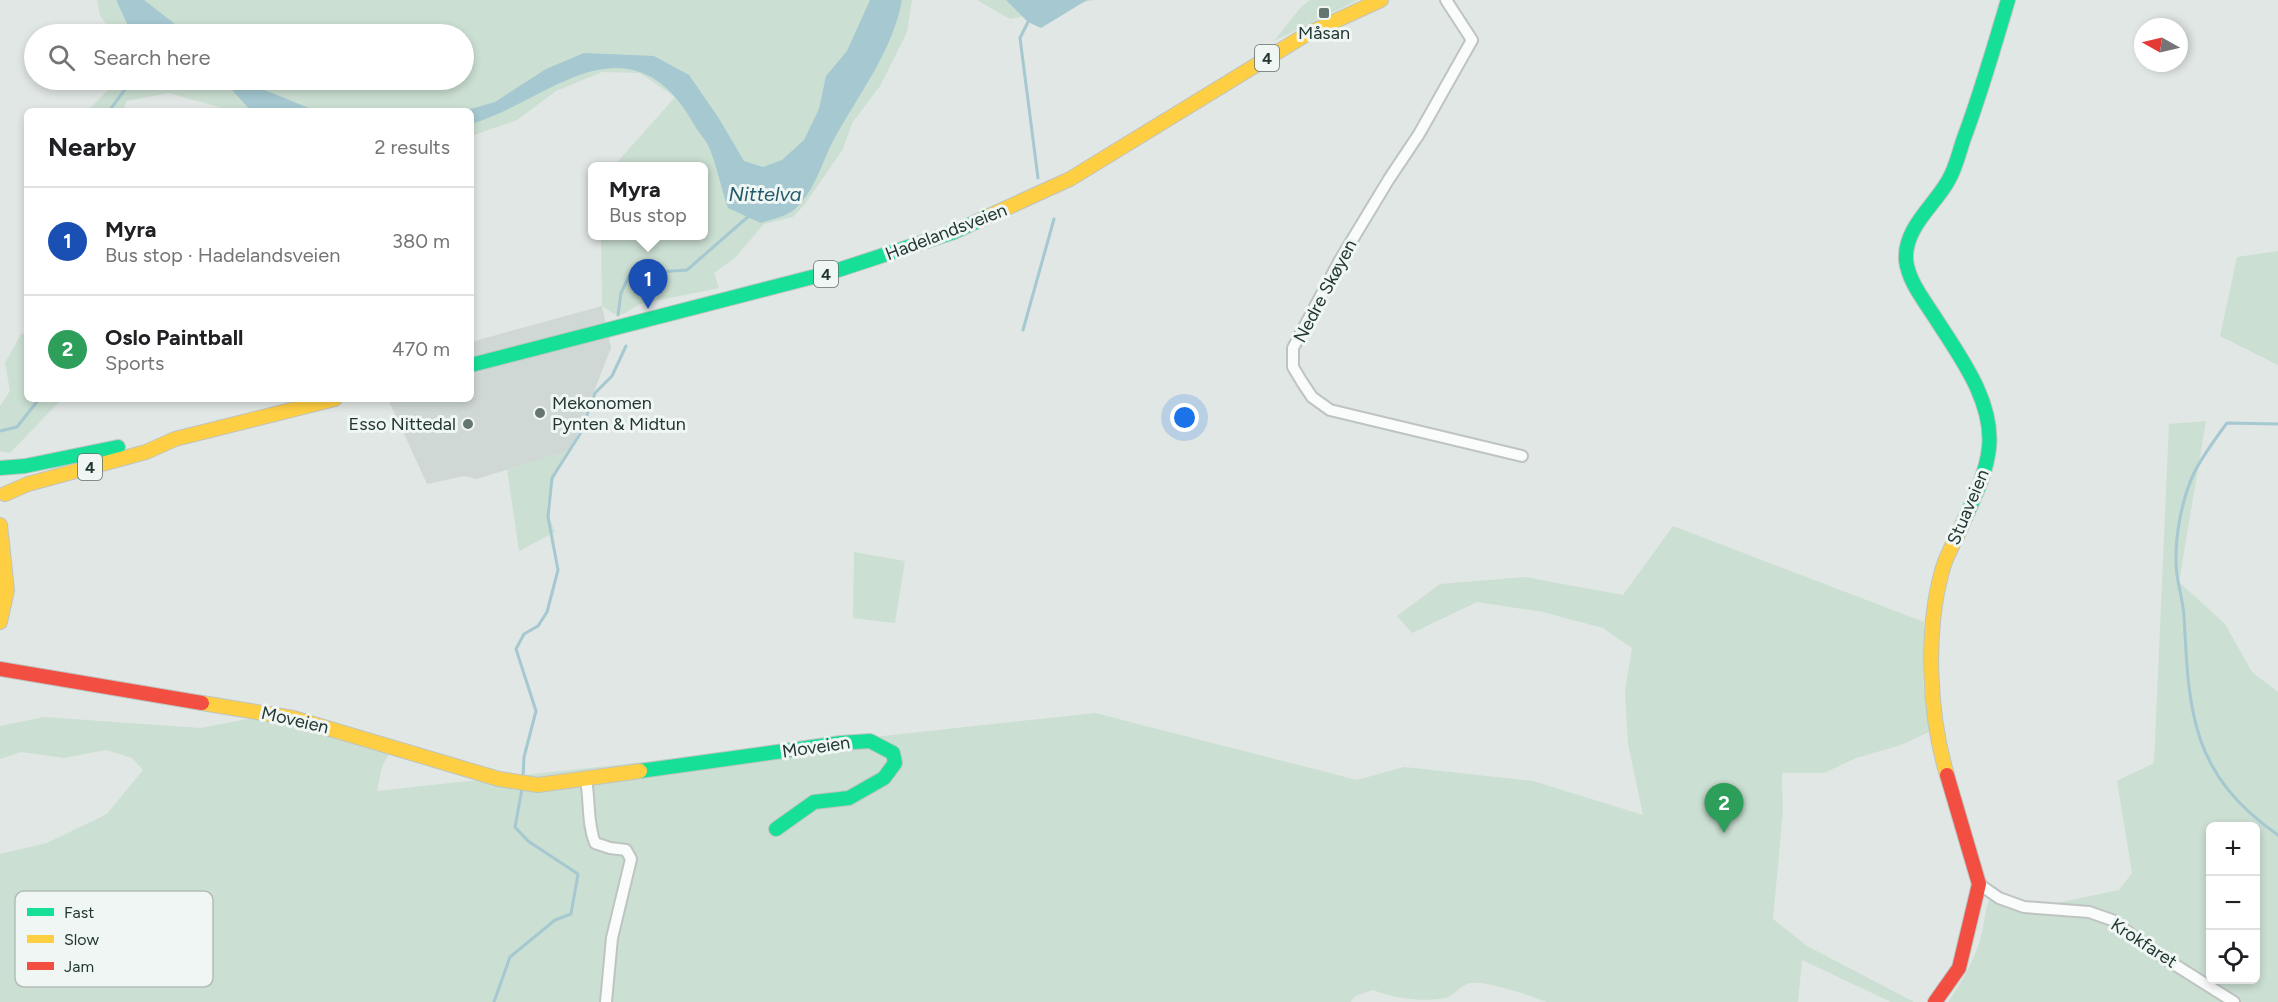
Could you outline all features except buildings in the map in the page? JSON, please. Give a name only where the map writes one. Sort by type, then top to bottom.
[{"type":"main road","name":"Hadelandsveien","points":[[474,364],[832,272],[964,228],[1029,200],[1080,173],[1307,34],[1381,0]]},
{"type":"main road","name":"Stuaveien","points":[[1935,1002],[1959,968],[1970,934],[1979,884],[1938,738],[1931,673],[1936,607],[1942,570],[1985,468],[1989,447],[1987,423],[1981,399],[1965,364],[1917,290],[1908,270],[1906,257],[1913,231],[1949,180],[1981,92],[2008,0]]},
{"type":"main road","name":"4","points":[[2,497],[28,484],[146,452],[175,439],[322,402]]},
{"type":"main road","name":"4","points":[[2,497],[6,479],[0,468],[25,466],[162,438],[175,439]]},
{"type":"main road","points":[[0,525],[0,548],[6,599],[0,622]]},
{"type":"main road","name":"Moveien","points":[[0,669],[293,718],[499,779],[538,784],[586,780],[841,742],[870,741],[893,753],[895,763],[884,778],[849,798],[814,802],[776,829]]},
{"type":"street","name":"Nedre Skøyen","points":[[1446,0],[1472,40],[1419,134],[1340,260],[1293,348],[1293,367],[1312,397],[1330,410],[1522,456]]},
{"type":"street","points":[[586,780],[591,807],[589,826],[595,843],[610,849],[626,850],[631,859],[612,938],[606,1002]]},
{"type":"street","name":"Krokfaret","points":[[1979,884],[1999,898],[2024,907],[2089,912],[2112,920],[2153,951],[2234,1002]]},
{"type":"shaded area","points":[[602,306],[611,348],[571,450],[477,479],[464,476],[427,484],[389,402],[474,402],[474,341]]},
{"type":"green space","points":[[97,0],[912,0],[907,32],[880,86],[852,123],[843,149],[805,204],[793,217],[764,224],[735,258],[714,273],[719,288],[640,304],[623,314],[614,314],[602,306],[601,240],[708,240],[708,162],[618,162],[675,97],[640,73],[602,72],[556,91],[517,120],[474,135],[474,108],[222,108],[169,93],[127,101],[124,108],[90,108],[108,90],[474,90],[474,24],[106,24],[100,16]]},
{"type":"green space","points":[[977,0],[1094,0],[1010,19]]},
{"type":"green space","points":[[1310,0],[1358,0],[1274,41],[1301,7]]},
{"type":"green space","points":[[2278,251],[2278,365],[2220,336],[2237,257]]},
{"type":"green space","points":[[21,334],[24,334],[24,402],[59,402],[10,453],[0,451],[0,406],[10,391],[5,363]]},
{"type":"green space","points":[[2206,421],[2179,582],[2225,624],[2252,672],[2278,692],[2278,1002],[1948,1002],[1976,951],[1991,895],[2043,906],[2119,890],[2132,873],[2117,781],[2154,763],[2169,424]]},
{"type":"green space","points":[[571,450],[554,479],[549,499],[555,532],[519,551],[507,469]]},
{"type":"green space","points":[[1673,526],[1924,622],[1923,682],[1931,731],[1901,745],[1856,758],[1824,773],[1782,773],[1783,811],[1773,919],[1807,946],[1914,1002],[1891,1002],[1802,960],[1798,1002],[1547,1002],[1508,989],[1470,983],[1446,998],[1409,999],[1373,990],[1355,996],[1351,1002],[0,1002],[0,854],[47,843],[107,814],[143,770],[132,758],[106,750],[64,758],[21,752],[0,759],[0,726],[44,717],[200,728],[274,714],[393,745],[382,767],[377,791],[1095,713],[1357,780],[1404,767],[1533,781],[1643,815],[1628,744],[1625,691],[1632,648],[1603,628],[1543,612],[1477,602],[1412,633],[1397,616],[1440,584],[1525,577],[1623,595]]},
{"type":"green space","points":[[854,552],[905,561],[895,623],[853,618]]},
{"type":"water","points":[[126,0],[144,0],[175,24],[145,24]]},
{"type":"water","name":"Nittelva","points":[[870,0],[902,0],[897,20],[882,57],[831,145],[807,195],[791,212],[761,223],[728,208],[706,142],[672,94],[643,73],[609,68],[589,72],[474,123],[474,108],[495,102],[546,69],[584,53],[654,56],[689,75],[718,117],[744,161],[763,167],[782,160],[804,140],[819,109],[826,76],[847,51]]},
{"type":"water","points":[[1006,0],[1087,0],[1041,28],[1028,22]]},
{"type":"water","points":[[232,90],[265,90],[309,108],[248,108]]},
{"type":"waterway","name":"Nittelva","points":[[126,0],[137,24]]},
{"type":"waterway","points":[[1028,22],[1020,38],[1038,178]]},
{"type":"waterway","points":[[111,108],[125,90]]},
{"type":"waterway","points":[[618,315],[621,293],[630,274],[687,270],[750,215]]},
{"type":"waterway","points":[[1023,330],[1054,219]]},
{"type":"waterway","points":[[523,777],[524,757],[536,711],[516,649],[524,634],[538,626],[547,612],[558,570],[548,517],[552,478],[580,434],[595,393],[612,376],[626,346]]},
{"type":"waterway","points":[[0,431],[17,427],[37,402]]},
{"type":"waterway","points":[[2278,424],[2227,423],[2205,453],[2189,484],[2179,523],[2176,550],[2189,683],[2200,739],[2211,764],[2227,789],[2249,812],[2278,835]]},
{"type":"waterway","points":[[494,1002],[510,957],[555,920],[571,914],[578,874],[528,841],[515,827],[522,789]]},
{"type":"traffic: fast","points":[[1962,525],[1985,468],[1989,448],[1986,412],[1972,378],[1913,282],[1907,267],[1907,248],[1915,228],[1953,171],[1982,87],[2008,0]]},
{"type":"traffic: fast","points":[[474,364],[832,272],[954,232],[989,216]]},
{"type":"traffic: fast","points":[[0,468],[25,466],[118,447]]},
{"type":"traffic: fast","points":[[640,771],[841,743],[870,741],[893,753],[895,763],[884,778],[849,798],[814,802],[776,829]]},
{"type":"traffic: slow","points":[[989,216],[1070,179],[1307,34],[1381,0]]},
{"type":"traffic: slow","points":[[5,494],[28,484],[146,452],[175,439],[323,402]]},
{"type":"traffic: slow","points":[[0,525],[7,590],[0,622]]},
{"type":"traffic: slow","points":[[1947,775],[1936,726],[1931,647],[1933,620],[1942,571],[1962,525]]},
{"type":"traffic: slow","points":[[202,703],[293,718],[499,779],[538,785],[640,771]]},
{"type":"traffic: jam","points":[[0,669],[202,703]]},
{"type":"traffic: jam","points":[[1935,1002],[1959,968],[1979,884],[1947,775]]},
{"type":"place","name":"Måsan","points":[[1324,13]]},
{"type":"place","name":"Myra","points":[[648,309]]},
{"type":"place","name":"Mekonomen Pynten & Midtun","points":[[540,413]]},
{"type":"place","name":"Esso Nittedal","points":[[468,424]]},
{"type":"place","name":"Oslo Paintball","points":[[1724,833]]}]
